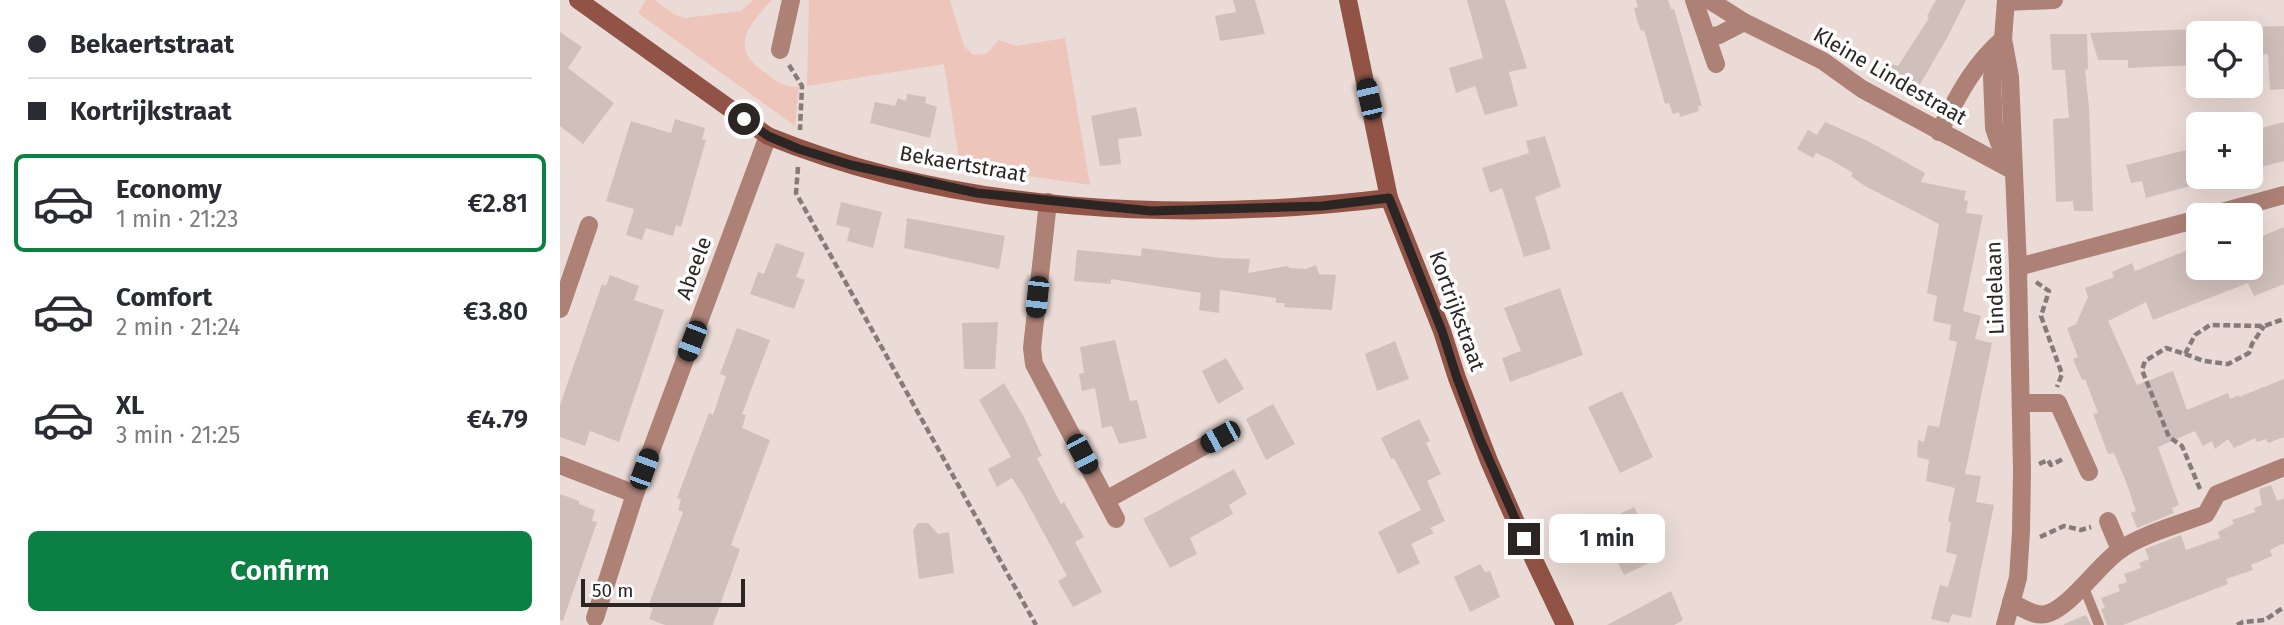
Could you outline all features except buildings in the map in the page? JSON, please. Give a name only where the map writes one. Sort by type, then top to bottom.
[{"type":"street","name":"Bekaertstraat","points":[[578,0],[768,136],[851,165],[977,193],[1151,211],[1322,206],[1389,198]]},
{"type":"street","points":[[780,50],[791,0]]},
{"type":"street","name":"Kortrijkstraat","points":[[1348,0],[1389,198],[1442,331],[1489,461],[1565,625]]},
{"type":"street","points":[[1695,0],[1716,64]]},
{"type":"street","name":"Kleine Lindestraat","points":[[1709,0],[1744,22],[1823,61],[1862,89],[2014,172]]},
{"type":"street","points":[[2006,1],[2054,0]]},
{"type":"street","name":"Lindelaan","points":[[2005,625],[2018,578],[2022,471],[2014,172],[2002,151],[1994,128],[1992,77],[2003,39],[2006,1]]},
{"type":"street","points":[[1707,37],[1720,35],[1744,22]]},
{"type":"street","points":[[1939,132],[1968,78],[1984,55],[2003,39]]},
{"type":"street","name":"Abeele","points":[[596,618],[635,494],[768,136]]},
{"type":"street","points":[[2255,203],[2284,195]]},
{"type":"street","points":[[1048,202],[1032,348],[1034,364],[1116,519]]},
{"type":"street","points":[[2018,267],[2186,222]]},
{"type":"street","points":[[560,309],[589,225]]},
{"type":"street","points":[[2021,403],[2057,397],[2089,472]]},
{"type":"street","points":[[1106,500],[1220,437]]},
{"type":"street","points":[[560,465],[635,494]]},
{"type":"street","points":[[2011,602],[2036,615],[2047,614],[2061,607],[2120,550],[2206,514],[2217,494],[2284,467]]},
{"type":"street","points":[[2108,521],[2120,550]]},
{"type":"lane","points":[[2083,585],[2099,625]]},
{"type":"path","points":[[780,50],[802,86],[796,192],[1036,625]]},
{"type":"path","points":[[2018,267],[2049,291],[2041,316],[2062,374],[2057,397]]},
{"type":"path","points":[[2185,354],[2195,335],[2210,325],[2264,326],[2284,319]]},
{"type":"path","points":[[2208,509],[2182,446],[2169,437],[2142,370],[2145,361],[2166,348],[2204,361],[2228,364],[2249,353],[2264,326]]},
{"type":"path","points":[[2022,471],[2048,460],[2051,465],[2080,452]]},
{"type":"path","points":[[2020,546],[2064,526],[2081,530],[2108,521]]},
{"type":"path","points":[[2237,625],[2242,622],[2265,622],[2284,607]]},
{"type":"shaded area","points":[[646,0],[655,0],[674,14],[685,18],[741,11],[753,0],[772,0],[750,27],[745,45],[753,63],[764,72],[780,83],[799,87],[795,126],[638,13]]},
{"type":"shaded area","points":[[809,0],[950,0],[964,46],[973,55],[986,54],[999,40],[1016,46],[1065,38],[1090,185],[960,166],[944,64],[807,86]]},
{"type":"route","points":[[744,119],[768,136],[851,165],[977,193],[1048,202],[1151,211],[1322,206],[1389,198],[1394,215],[1413,254],[1480,439],[1524,539]]}]
